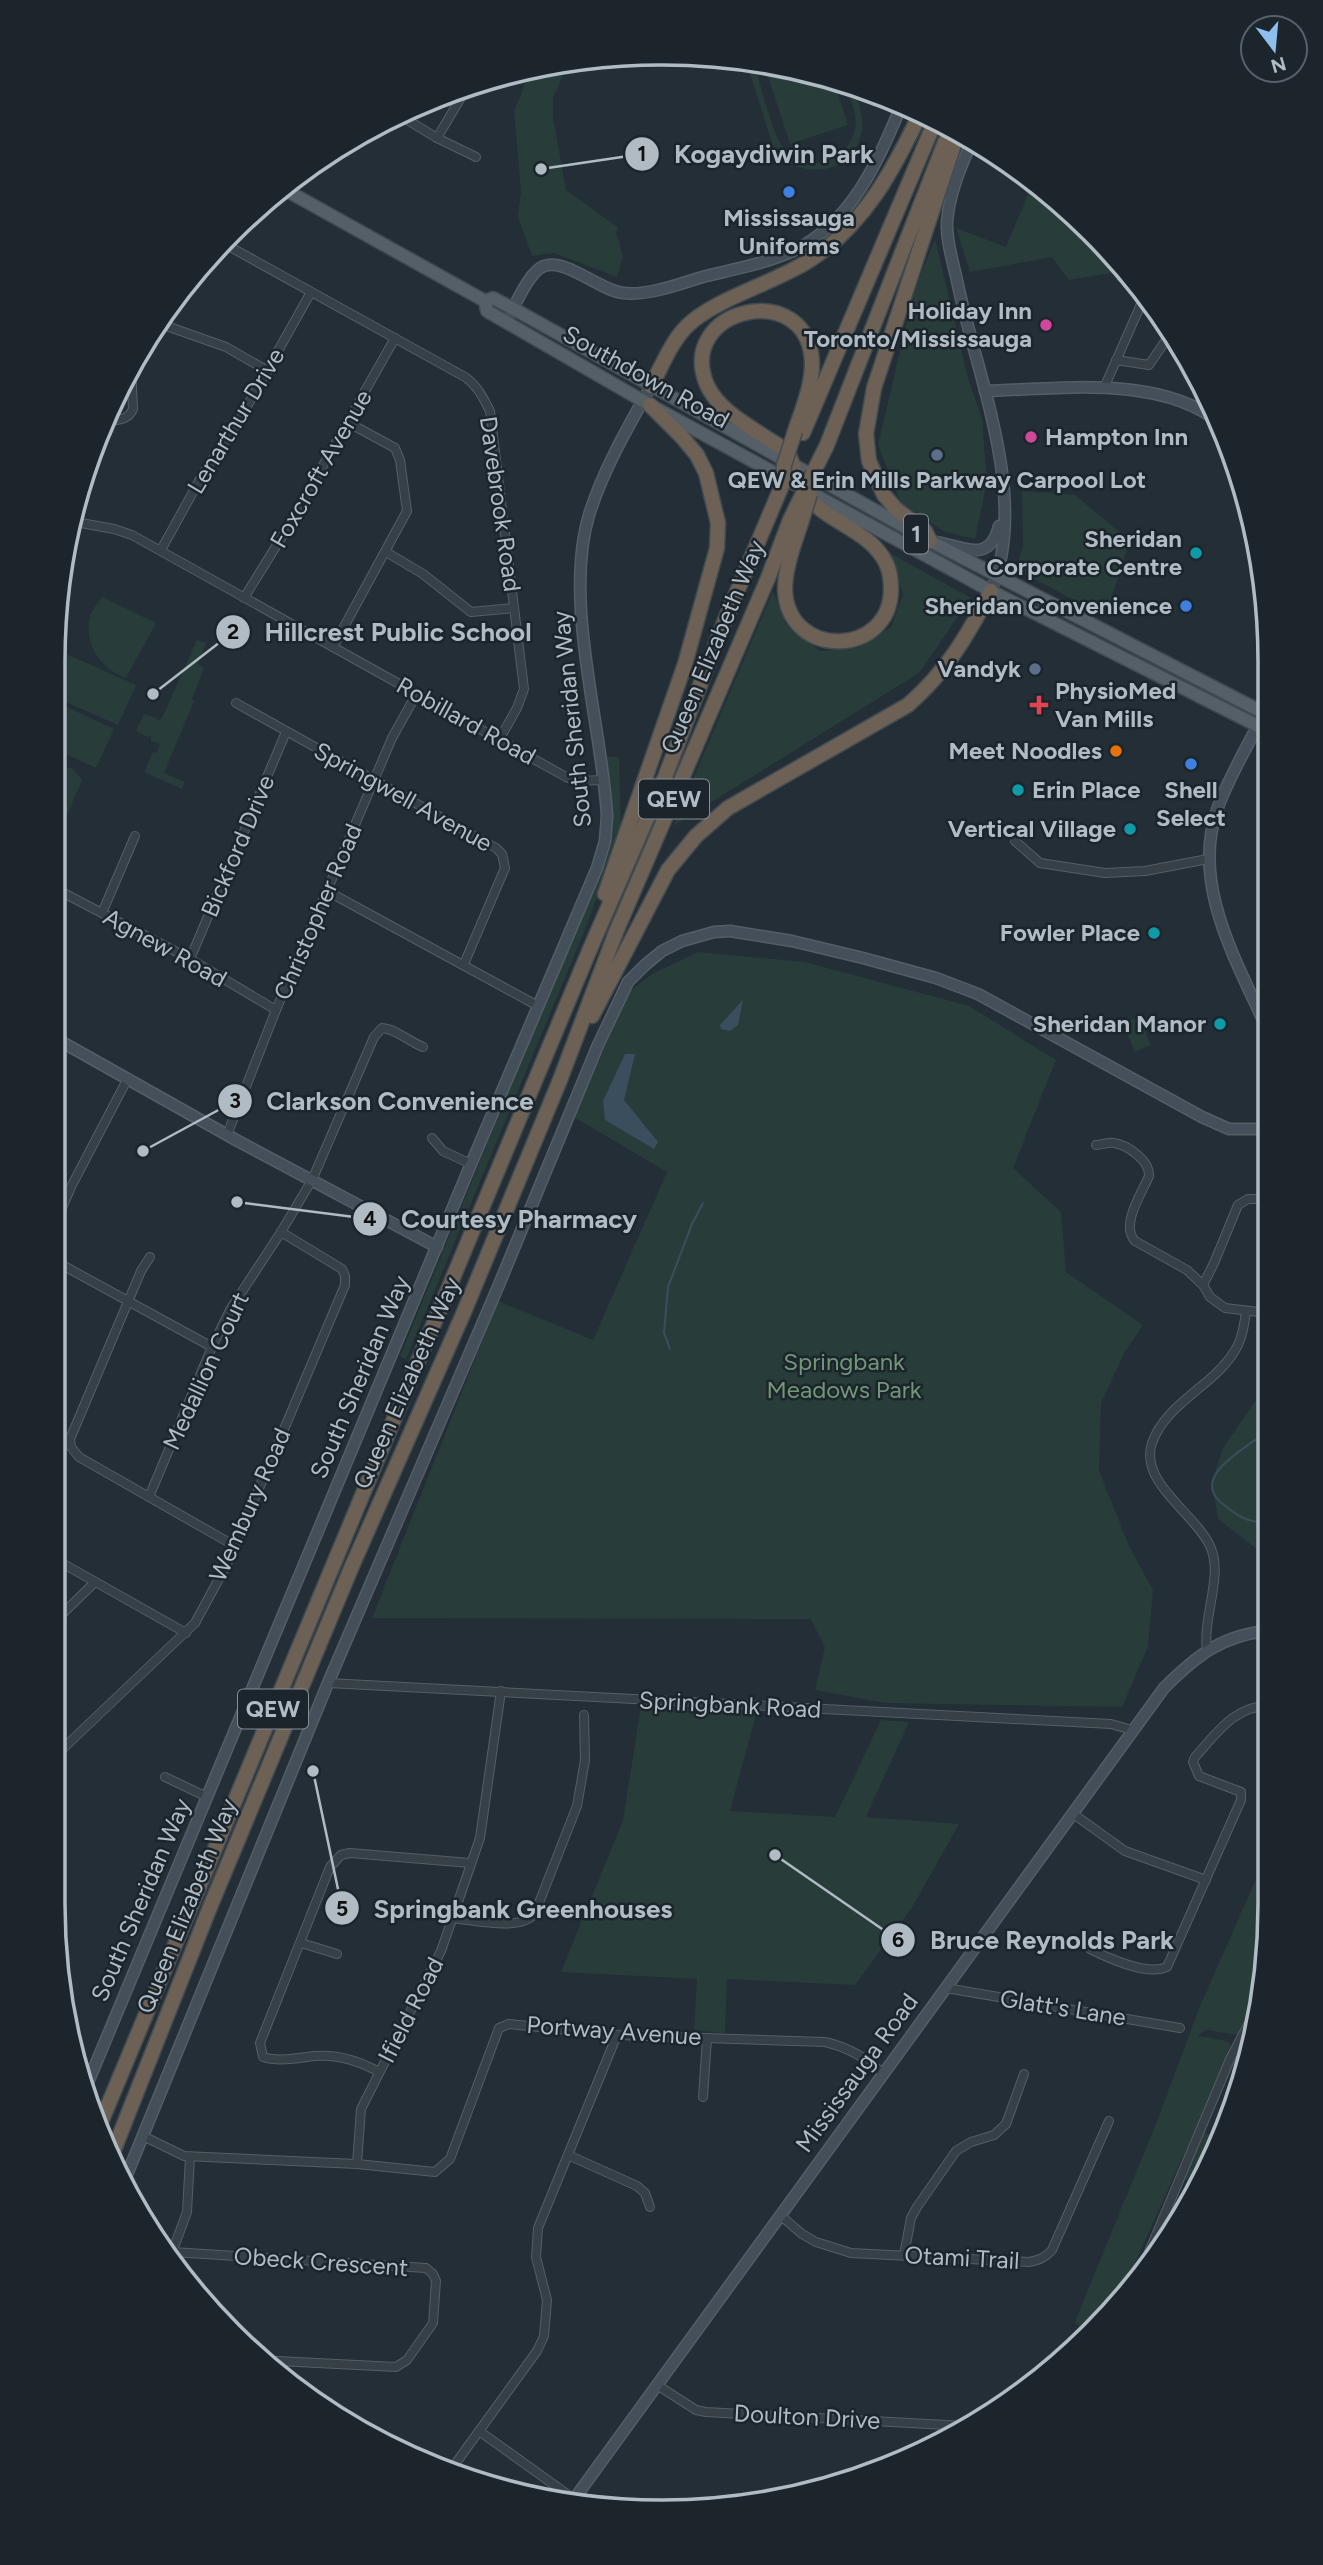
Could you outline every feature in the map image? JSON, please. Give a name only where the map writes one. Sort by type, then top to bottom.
[{"type":"highway","points":[[651,386],[678,337],[697,317],[810,260],[837,239],[878,194],[916,122]]},
{"type":"highway","points":[[799,432],[812,365],[804,335],[786,317],[773,312],[745,312],[728,318],[710,336],[705,349],[704,373],[707,384],[722,405],[787,451],[798,477],[811,503],[862,537],[877,549],[887,563],[891,579],[891,597],[887,611],[871,631],[859,639],[826,642],[811,635],[799,625],[792,614],[785,591],[786,571],[796,521],[811,491],[798,477],[784,465],[799,432],[931,129]]},
{"type":"highway","name":"Queen Elizabeth Way","points":[[104,2116],[590,949],[665,777],[772,507],[827,445],[947,138]]},
{"type":"highway","points":[[930,541],[925,531],[896,509],[884,495],[869,461],[866,434],[874,388],[955,142]]},
{"type":"highway","points":[[590,949],[592,932],[685,664],[717,548],[719,523],[706,473],[697,455],[682,436],[646,403]]},
{"type":"highway","name":"Queen Elizabeth Way","points":[[116,2145],[210,1907],[352,1566],[464,1312],[560,1080],[616,932],[768,578],[796,521]]},
{"type":"highway","points":[[560,1080],[668,870],[696,836],[728,808],[908,705],[930,686],[949,663],[991,591]]},
{"type":"main road","name":"Southdown Road","points":[[292,193],[485,301],[487,311],[646,403],[798,477]]},
{"type":"main road","name":"Southdown Road","points":[[485,301],[493,298],[651,386],[798,477]]},
{"type":"main road","name":"1","points":[[798,477],[998,575],[1258,709]]},
{"type":"main road","name":"1","points":[[798,477],[991,591],[1258,726]]},
{"type":"street","points":[[438,138],[460,100]]},
{"type":"street","points":[[506,322],[536,271],[547,265],[561,265],[606,289],[630,293],[764,262],[807,243],[827,230],[850,206],[869,175],[898,113]]},
{"type":"street","points":[[409,121],[477,157]]},
{"type":"street","points":[[969,150],[953,193],[947,223],[966,325],[985,391],[1005,496],[998,575],[991,591]]},
{"type":"street","name":"Davebrook Road","points":[[232,248],[475,384],[489,411],[524,690],[499,740]]},
{"type":"street","name":"Lenarthur Drive","points":[[162,550],[204,472],[241,417],[312,292]]},
{"type":"street","points":[[1104,388],[1140,306]]},
{"type":"street","points":[[168,326],[226,347],[268,371]]},
{"type":"street","name":"Foxcroft Avenue","points":[[244,598],[349,423],[395,338]]},
{"type":"street","points":[[1116,360],[1149,365],[1165,341]]},
{"type":"street","name":"South Sheridan Way","points":[[88,2068],[206,1797],[603,852],[607,816],[586,646],[581,568],[589,516],[602,480],[646,403],[651,386]]},
{"type":"street","points":[[116,420],[131,415],[132,387]]},
{"type":"street","points":[[985,391],[1104,388],[1147,392],[1203,410]]},
{"type":"street","points":[[333,647],[407,511],[400,460],[395,448],[349,423]]},
{"type":"street","points":[[930,541],[965,551],[976,551],[991,543],[999,529],[1005,496]]},
{"type":"street","name":"Robillard Road","points":[[81,523],[114,529],[162,550],[566,777],[577,781],[603,780]]},
{"type":"street","points":[[386,552],[423,574],[471,612],[514,608]]},
{"type":"street","name":"Christopher Road","points":[[227,1135],[276,1010],[392,738],[417,693]]},
{"type":"street","name":"Springwell Avenue","points":[[236,703],[496,848],[502,854],[505,868],[464,964]]},
{"type":"street","name":"Bickford Drive","points":[[190,960],[286,732]]},
{"type":"street","points":[[1258,735],[1217,808],[1208,859],[1210,886],[1218,914],[1258,1011]]},
{"type":"street","points":[[102,913],[135,836]]},
{"type":"street","points":[[1015,841],[1040,863],[1105,873],[1145,870],[1208,859]]},
{"type":"street","points":[[327,891],[538,1006]]},
{"type":"street","name":"Agnew Road","points":[[65,894],[190,960],[276,1010]]},
{"type":"street","points":[[128,2171],[328,1683],[628,982],[662,951],[700,935],[730,931],[809,945],[936,978],[978,994],[1202,1117],[1229,1129],[1258,1129]]},
{"type":"street","name":"Medallion Court","points":[[149,1497],[230,1310],[312,1180],[377,1031],[388,1028],[423,1047]]},
{"type":"street","points":[[65,1044],[227,1135],[437,1247]]},
{"type":"street","points":[[65,1201],[128,1078]]},
{"type":"street","points":[[432,1138],[443,1151],[471,1164]]},
{"type":"street","points":[[1096,1145],[1114,1143],[1144,1159],[1150,1169],[1130,1222],[1130,1236],[1175,1262],[1225,1308],[1258,1312]]},
{"type":"street","points":[[1203,1285],[1238,1205],[1248,1199],[1258,1199]]},
{"type":"street","name":"Wembury Road","points":[[65,1747],[195,1623],[235,1546],[345,1285],[342,1269],[281,1232]]},
{"type":"street","points":[[150,1257],[141,1271],[70,1439],[71,1447],[79,1457],[235,1546]]},
{"type":"street","points":[[65,1267],[212,1347]]},
{"type":"street","points":[[1210,1650],[1205,1635],[1215,1561],[1210,1546],[1152,1472],[1149,1456],[1157,1430],[1182,1402],[1233,1354],[1240,1340],[1245,1311]]},
{"type":"street","points":[[65,1565],[186,1633]]},
{"type":"street","points":[[65,1611],[94,1583]]},
{"type":"street","name":"Mississauga Road","points":[[577,2494],[1164,1688],[1188,1664],[1225,1640],[1258,1633]]},
{"type":"street","name":"Mississauga Road","points":[[1210,1650],[1258,1639]]},
{"type":"street","name":"Springbank Road","points":[[328,1683],[1111,1724],[1132,1730]]},
{"type":"street","name":"Ifield Road","points":[[357,2164],[360,2109],[440,1951],[480,1838],[500,1691]]},
{"type":"street","points":[[1090,1949],[1117,1962],[1157,1970],[1167,1967],[1238,1807],[1241,1792],[1199,1776],[1193,1762],[1195,1756],[1231,1718],[1258,1705]]},
{"type":"street","points":[[452,1918],[517,1924],[530,1919],[535,1913],[578,1807],[585,1760],[584,1715]]},
{"type":"street","points":[[165,1777],[206,1797]]},
{"type":"street","points":[[1072,1813],[1125,1851],[1206,1880]]},
{"type":"street","points":[[379,2072],[361,2062],[333,2056],[282,2060],[262,2057],[260,2043],[330,1867],[341,1855],[362,1853],[470,1863]]},
{"type":"street","points":[[301,1943],[337,1954]]},
{"type":"street","name":"Glatt's Lane","points":[[946,1987],[1180,2028]]},
{"type":"street","name":"Portway Avenue","points":[[144,2136],[190,2157],[357,2164],[435,2172],[450,2159],[499,2028],[509,2024],[617,2035],[833,2044],[873,2064],[883,2074]]},
{"type":"street","points":[[1153,2241],[1231,2057],[1244,2032]]},
{"type":"street","points":[[456,2464],[537,2351],[544,2336],[547,2300],[536,2257],[538,2228],[617,2035]]},
{"type":"street","points":[[704,2096],[707,2038]]},
{"type":"street","points":[[904,2255],[911,2218],[917,2207],[956,2151],[971,2141],[994,2135],[1006,2124],[1024,2074]]},
{"type":"street","name":"Otami Trail","points":[[780,2215],[802,2234],[851,2253],[1029,2262],[1046,2257],[1052,2250],[1108,2121]]},
{"type":"street","points":[[568,2155],[637,2186],[645,2193],[650,2207]]},
{"type":"street","points":[[174,2247],[187,2212],[190,2157]]},
{"type":"street","name":"Obeck Crescent","points":[[180,2255],[426,2268],[433,2274],[436,2281],[433,2323],[407,2360],[396,2367],[279,2361]]},
{"type":"street","name":"Doulton Drive","points":[[657,2385],[696,2410],[706,2412],[950,2425]]},
{"type":"street","points":[[479,2431],[561,2492]]},
{"type":"green space","points":[[749,72],[757,73],[779,141],[793,157],[803,162],[825,161],[844,149],[855,129],[855,117],[848,95],[857,97],[862,130],[852,154],[843,162],[821,170],[796,166],[784,160],[778,162]]},
{"type":"green space","points":[[564,73],[553,98],[553,117],[566,190],[619,228],[616,232],[623,256],[617,277],[554,253],[532,256],[518,217],[521,191],[514,111],[527,80]]},
{"type":"green space","points":[[767,74],[837,91],[848,125],[790,144]]},
{"type":"green space","points":[[1029,191],[1083,240],[1119,279],[1118,282],[1111,273],[1069,280],[1052,257],[970,272],[956,228],[1006,247]]},
{"type":"green space","points":[[935,239],[968,378],[982,419],[987,481],[975,539],[945,532],[901,503],[878,445],[914,291]]},
{"type":"green space","points":[[1022,491],[1075,495],[1130,541],[1105,617],[1016,569],[1023,546]]},
{"type":"green space","points":[[890,553],[971,598],[919,673],[673,826],[773,591],[786,624],[820,651],[860,647],[891,627],[903,594]]},
{"type":"green space","points":[[102,597],[156,623],[126,678],[102,662],[89,636],[90,616]]},
{"type":"green space","points":[[197,640],[206,643],[198,664],[204,668],[192,699],[194,701],[164,773],[185,782],[182,789],[144,772],[153,752],[157,753],[160,744],[151,741],[151,736],[136,731],[144,714],[156,718],[157,721],[162,718]]},
{"type":"green space","points":[[65,654],[136,685],[118,725],[65,702]]},
{"type":"green space","points":[[65,706],[114,729],[96,768],[65,754]]},
{"type":"green space","points":[[604,757],[619,757],[621,831],[585,930],[406,1359],[400,1356],[602,865]]},
{"type":"green space","points":[[65,766],[73,769],[82,780],[66,818]]},
{"type":"green space","name":"Springbank Meadows Park","points":[[698,952],[805,962],[969,1006],[1056,1060],[1013,1168],[1061,1212],[1066,1272],[1143,1325],[1125,1352],[1101,1403],[1099,1471],[1129,1546],[1153,1590],[1148,1647],[1122,1707],[885,1703],[815,1690],[825,1647],[811,1619],[372,1618],[498,1301],[593,1340],[667,1172],[572,1116],[631,990],[652,974]]},
{"type":"green space","points":[[1139,1017],[1151,1045],[1135,1052],[1123,1024]]},
{"type":"green space","points":[[1258,1397],[1258,1550],[1218,1519],[1212,1481],[1223,1448]]},
{"type":"green space","points":[[641,1706],[757,1711],[730,1811],[835,1817],[881,1720],[909,1722],[866,1817],[959,1824],[913,1906],[855,1985],[727,1979],[725,2033],[694,2030],[697,1979],[561,1972],[623,1820]]},
{"type":"green space","points":[[1258,1875],[1257,1943],[1248,2016],[1239,2035],[1206,2030],[1197,2036],[1230,2043],[1230,2052],[1131,2272],[1077,2331],[1079,2326],[1075,2322],[1157,2121],[1200,2006]]},
{"type":"green space","points":[[1203,2132],[1211,2136],[1190,2181],[1182,2178]]},
{"type":"water","points":[[743,1000],[738,1025],[730,1031],[721,1029],[720,1025]]},
{"type":"water","points":[[625,1054],[635,1054],[624,1100],[658,1142],[654,1149],[605,1120],[603,1101]]},
{"type":"waterway","points":[[670,1349],[664,1333],[668,1287],[703,1203]]},
{"type":"waterway","points":[[1258,1437],[1225,1463],[1212,1483],[1214,1494],[1224,1505],[1244,1518],[1258,1522]]},
{"type":"place","name":"Kogaydiwin Park","points":[[541,169]]},
{"type":"place","name":"Mississauga Uniforms","points":[[789,192]]},
{"type":"place","name":"Holiday Inn Toronto/Mississauga","points":[[1046,325]]},
{"type":"place","name":"Hampton Inn","points":[[1031,437]]},
{"type":"place","name":"QEW & Erin Mills Parkway Carpool Lot","points":[[937,455]]},
{"type":"place","name":"Sheridan Corporate Centre","points":[[1196,553]]},
{"type":"place","name":"Sheridan Convenience","points":[[1186,606]]},
{"type":"place","name":"Vandyk","points":[[1035,669]]},
{"type":"place","name":"Hillcrest Public School","points":[[153,694]]},
{"type":"place","name":"PhysioMed Van Mills","points":[[1039,705]]},
{"type":"place","name":"Meet Noodles","points":[[1116,751]]},
{"type":"place","name":"Shell Select","points":[[1191,764]]},
{"type":"place","name":"Erin Place","points":[[1018,790]]},
{"type":"place","name":"Vertical Village","points":[[1130,829]]},
{"type":"place","name":"Fowler Place","points":[[1154,933]]},
{"type":"place","name":"Sheridan Manor","points":[[1220,1024]]},
{"type":"place","name":"Clarkson Convenience","points":[[143,1151]]},
{"type":"place","name":"Courtesy Pharmacy","points":[[237,1202]]},
{"type":"place","name":"Springbank Greenhouses","points":[[313,1771]]},
{"type":"place","name":"Bruce Reynolds Park","points":[[775,1855]]}]
